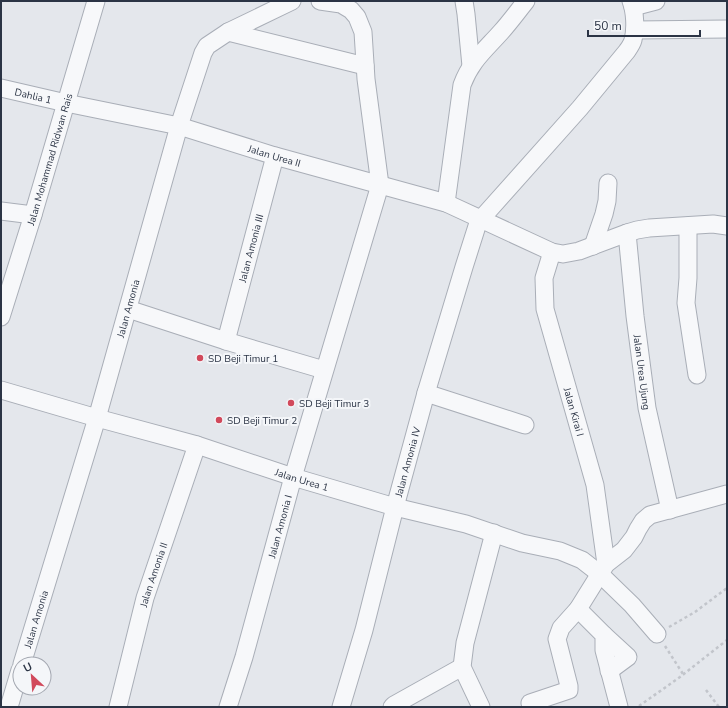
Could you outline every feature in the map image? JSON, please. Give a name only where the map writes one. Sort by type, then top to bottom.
[{"type":"street","name":"Jalan Mohammad Ridwan Rais","points":[[2,307],[32,215],[96,1]]},
{"type":"street","name":"Jalan Amonia","points":[[24,656],[97,418],[179,126],[203,53],[207,46],[228,32],[292,1]]},
{"type":"street","points":[[320,1],[341,4],[351,10],[357,17],[363,32],[365,66],[380,185]]},
{"type":"street","points":[[464,1],[471,66]]},
{"type":"street","points":[[446,203],[462,85],[471,66],[526,1]]},
{"type":"street","points":[[656,1],[632,4],[635,30],[727,29]]},
{"type":"street","name":"Jalan Amonia IV","points":[[341,707],[364,630],[426,393],[477,226],[481,219],[580,108],[627,51],[633,41],[635,30]]},
{"type":"street","points":[[228,32],[365,66]]},
{"type":"street","name":"Dahlia 1","points":[[1,88],[66,103]]},
{"type":"street","name":"Jalan Urea II","points":[[66,103],[179,126],[275,156],[446,203],[481,219]]},
{"type":"street","name":"Jalan Amonia III","points":[[226,341],[275,156]]},
{"type":"street","points":[[593,246],[604,214],[607,201],[608,183]]},
{"type":"street","name":"Jalan Amonia I","points":[[228,707],[244,657],[324,370],[380,185]]},
{"type":"street","points":[[1,211],[32,215]]},
{"type":"street","points":[[481,219],[551,257],[579,251],[637,230],[658,227],[713,224],[727,226]]},
{"type":"street","points":[[688,226],[688,278],[686,304],[697,375]]},
{"type":"street","name":"Jalan Urea Ujung","points":[[627,233],[635,316],[647,408],[670,510]]},
{"type":"street","name":"Jalan Kirai I","points":[[551,257],[544,278],[545,310],[595,485],[603,569]]},
{"type":"street","points":[[128,309],[226,341],[324,370]]},
{"type":"street","name":"Jalan Urea 1","points":[[1,390],[197,445],[293,477],[395,507],[466,524],[522,543],[560,551],[603,569],[657,634]]},
{"type":"street","points":[[426,393],[525,425]]},
{"type":"street","name":"Jalan Amonia II","points":[[118,707],[145,598],[197,445]]},
{"type":"street","points":[[530,703],[568,690],[569,686],[557,639],[560,628],[578,609],[603,569],[624,550],[634,537],[643,521],[650,515],[727,494]]},
{"type":"street","points":[[481,707],[462,667],[465,643],[494,534]]},
{"type":"street","points":[[578,609],[604,635],[604,650],[619,707]]},
{"type":"street","points":[[392,707],[462,667]]},
{"type":"street","points":[[9,707],[12,696]]},
{"type":"path","points":[[684,674],[657,634],[695,612],[727,588]]},
{"type":"path","points":[[639,706],[684,674],[727,640]]},
{"type":"path","points":[[706,690],[719,707]]},
{"type":"place","name":"SD Beji Timur 1","points":[[200,358]]},
{"type":"place","name":"SD Beji Timur 3","points":[[291,403]]},
{"type":"place","name":"SD Beji Timur 2","points":[[219,420]]}]
